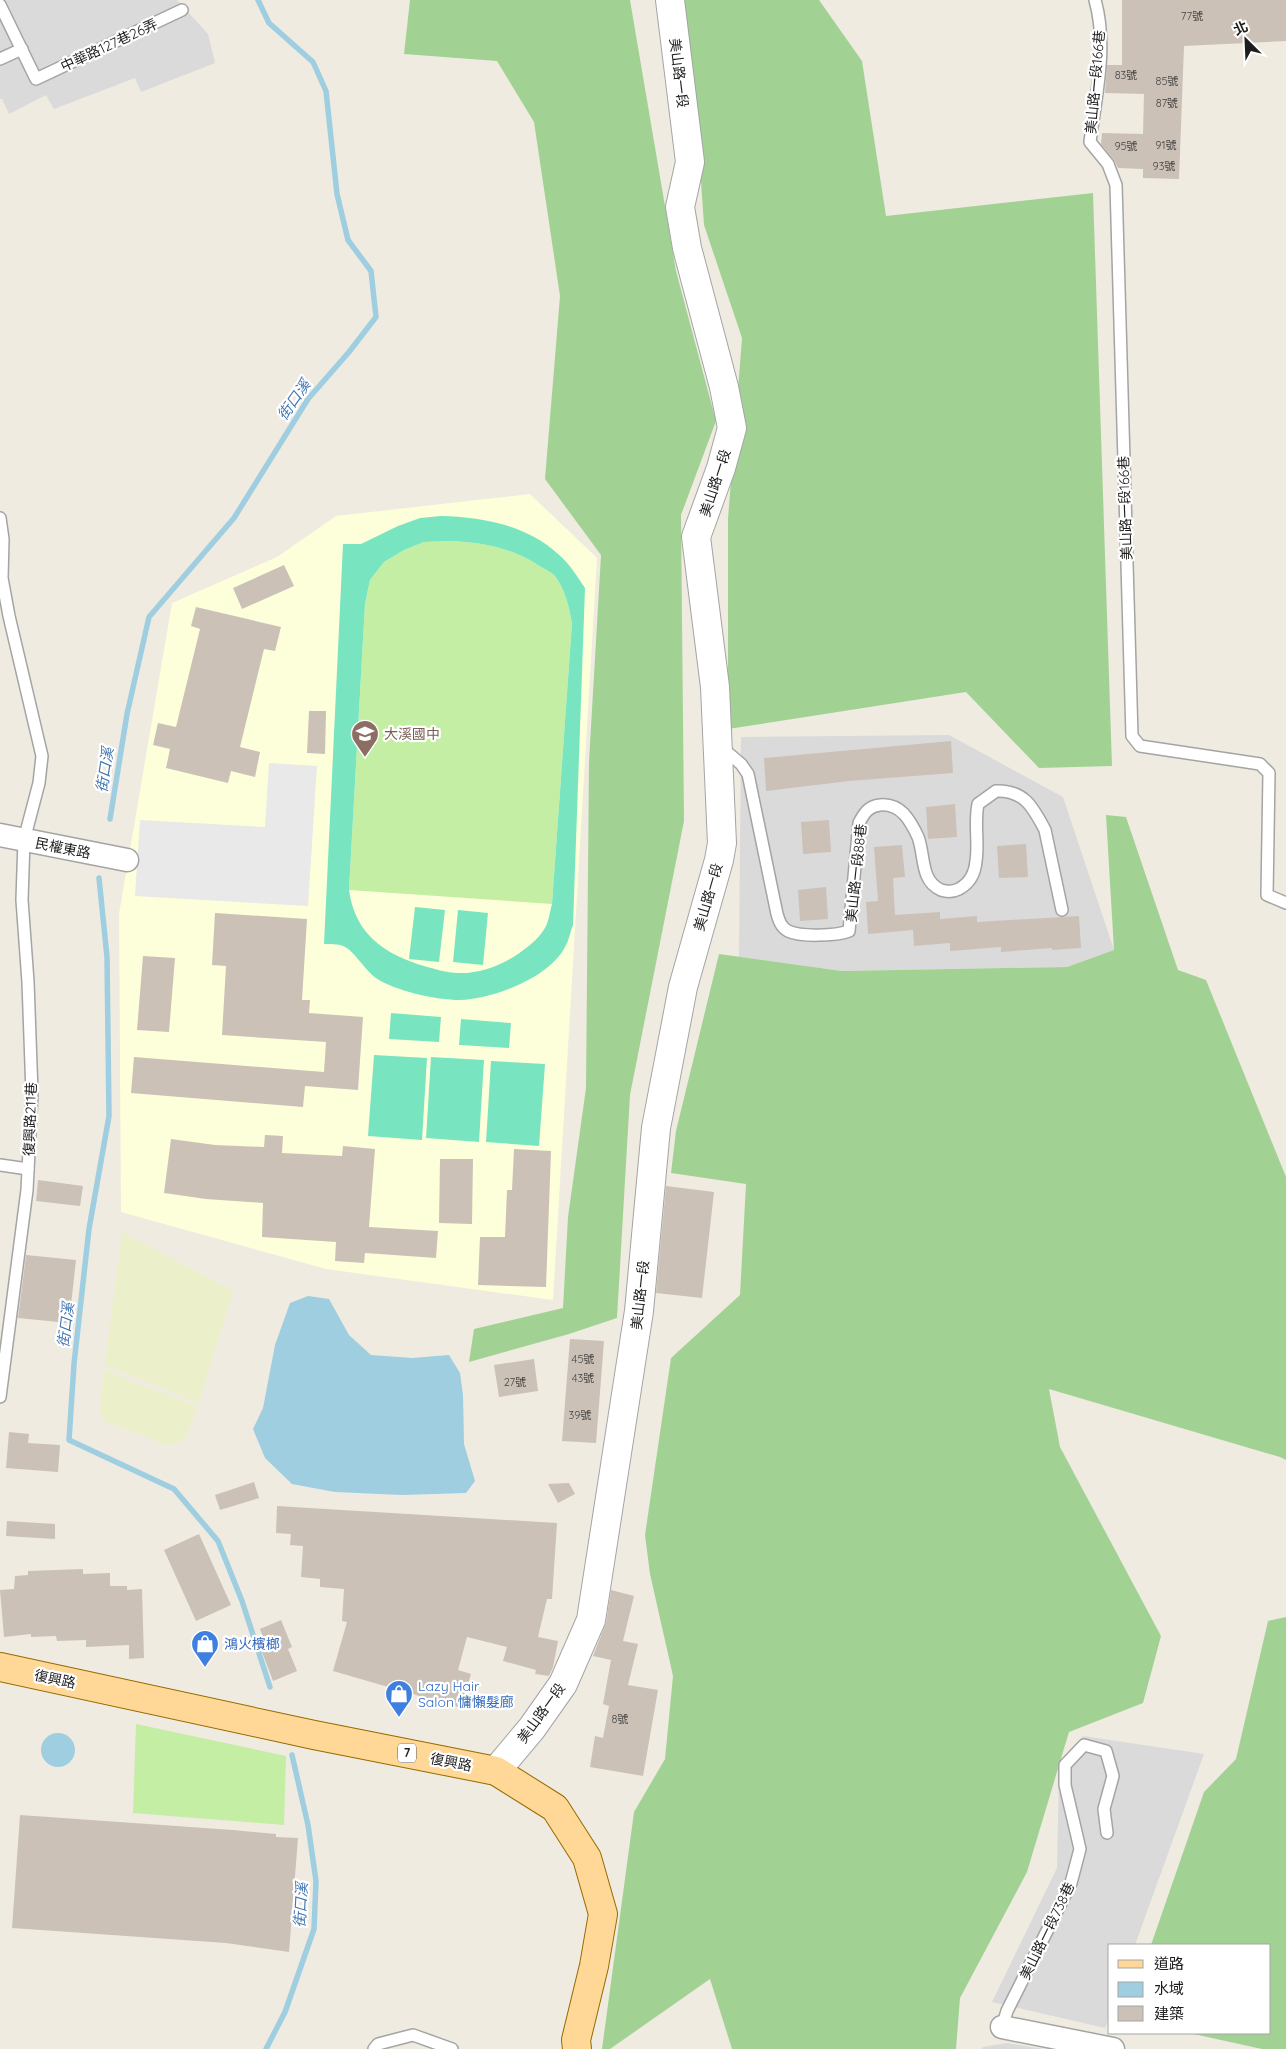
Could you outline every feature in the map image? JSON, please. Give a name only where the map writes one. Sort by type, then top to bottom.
[{"type":"main road","name":"復興路","points":[[0,1667],[314,1735],[496,1771],[555,1808],[587,1858],[603,1914],[594,1966],[576,2040],[577,2049]]},
{"type":"street","name":"美山路一段","points":[[496,1771],[532,1728],[564,1684],[591,1620],[639,1311],[656,1128],[683,987],[719,860],[722,843],[715,688],[696,537],[721,468],[732,428],[724,387],[687,248],[680,207],[690,162],[670,0]]},
{"type":"street","name":"民權東路","points":[[0,835],[127,860]]},
{"type":"street","name":"美山路一段738巷","points":[[1002,2027],[1113,2049]]},
{"type":"lane","name":"美山路一段166巷","points":[[1095,0],[1100,19],[1101,52],[1090,142],[1108,164],[1116,185],[1132,736],[1140,746],[1260,764],[1269,773],[1267,894],[1286,903]]},
{"type":"lane","points":[[0,5],[22,49],[0,59]]},
{"type":"lane","name":"中華路127巷26弄","points":[[22,49],[36,79],[182,10]]},
{"type":"lane","name":"復興路211巷","points":[[0,518],[2,578],[9,616],[42,756],[39,784],[24,840],[22,900],[28,982],[32,1093],[27,1190],[0,1396]]},
{"type":"lane","name":"美山路一段88巷","points":[[717,744],[741,764],[748,774],[777,914],[780,924],[786,930],[799,934],[842,934],[849,931],[859,823],[865,811],[877,805],[889,804],[900,810],[913,825],[919,839],[928,879],[934,887],[946,892],[958,890],[969,881],[975,872],[977,858],[975,819],[978,804],[996,790],[1014,792],[1022,796],[1040,820],[1045,830],[1062,910]]},
{"type":"lane","points":[[0,1165],[28,1169]]},
{"type":"lane","name":"美山路一段738巷","points":[[1002,2027],[1007,2010],[1071,1883],[1080,1849],[1065,1785],[1065,1765],[1084,1744],[1106,1751],[1113,1776],[1104,1810],[1107,1833]]},
{"type":"lane","points":[[374,2049],[378,2044],[413,2035],[452,2049]]},
{"type":"shaded area","points":[[0,0],[177,0],[208,34],[215,63],[141,92],[135,78],[54,109],[46,95],[9,114],[2,99],[0,99]]},
{"type":"shaded area","name":"大溪國中","points":[[530,494],[597,558],[553,1300],[326,1269],[121,1212],[119,914],[172,603],[277,557],[336,516]]},
{"type":"shaded area","points":[[949,735],[1063,797],[1114,950],[1067,967],[842,971],[739,957],[741,737]]},
{"type":"shaded area","points":[[269,763],[317,766],[308,906],[135,896],[140,820],[265,827]]},
{"type":"shaded area","points":[[122,1232],[233,1291],[199,1403],[105,1365]]},
{"type":"shaded area","points":[[104,1370],[198,1407],[185,1439],[169,1446],[104,1421],[100,1411]]},
{"type":"shaded area","points":[[1083,1736],[1204,1754],[1135,1944],[1108,1944],[1108,2020],[1105,2028],[992,2002],[1057,1868],[1059,1770]]},
{"type":"shaded area","points":[[1007,2043],[1043,2049],[982,2049],[982,2047]]},
{"type":"green space","points":[[410,0],[630,0],[676,271],[716,421],[681,515],[684,821],[630,1095],[617,1318],[569,1334],[469,1362],[474,1329],[563,1308],[568,1217],[586,1088],[589,761],[601,555],[545,479],[560,296],[534,122],[497,61],[404,54]]},
{"type":"green space","points":[[681,0],[819,0],[862,61],[886,216],[1093,193],[1112,766],[1039,768],[966,692],[728,729],[728,519],[742,338],[704,225],[697,124]]},
{"type":"green space","points":[[441,516],[472,518],[518,529],[546,544],[558,554],[585,588],[573,925],[566,945],[557,958],[546,968],[519,985],[473,999],[450,1000],[394,987],[372,975],[347,948],[339,945],[324,944],[343,544],[361,544],[398,526],[420,518]],"holes":[[[424,542],[461,542],[497,547],[530,560],[554,575],[564,592],[572,623],[552,904],[548,921],[536,940],[515,956],[492,967],[466,973],[445,972],[424,966],[384,948],[365,930],[358,919],[352,905],[349,890],[365,604],[370,580],[384,562],[404,550]]]},
{"type":"green space","points":[[449,541],[497,547],[530,560],[554,575],[564,592],[568,604],[572,623],[552,904],[349,890],[365,604],[370,580],[384,562],[404,550],[424,542]]},
{"type":"green space","points":[[1106,815],[1126,817],[1178,970],[1206,980],[1286,1177],[1286,1460],[1049,1389],[1060,1447],[1161,1636],[1143,1703],[1069,1732],[1027,1872],[960,1998],[956,2049],[732,2049],[710,1979],[610,2049],[602,2049],[634,1812],[665,1759],[673,1676],[650,1574],[645,1535],[671,1358],[740,1295],[746,1184],[671,1173],[676,1131],[719,954],[842,971],[1067,967],[1114,950]]},
{"type":"green space","points":[[415,907],[445,910],[439,962],[409,959]]},
{"type":"green space","points":[[458,910],[488,913],[483,965],[453,962]]},
{"type":"green space","points":[[391,1013],[441,1017],[439,1042],[389,1039]]},
{"type":"green space","points":[[461,1019],[511,1023],[509,1048],[459,1045]]},
{"type":"green space","points":[[374,1055],[427,1058],[422,1140],[368,1136]]},
{"type":"green space","points":[[431,1057],[484,1060],[479,1142],[426,1138]]},
{"type":"green space","points":[[491,1061],[545,1064],[539,1146],[486,1142]]},
{"type":"green space","points":[[1286,1617],[1286,2049],[1262,2049],[1194,2034],[1271,2034],[1271,1944],[1151,1944],[1204,1792],[1236,1759],[1268,1621]]},
{"type":"green space","points":[[136,1724],[286,1756],[284,1825],[133,1813]]},
{"type":"water","points":[[308,1296],[329,1299],[349,1335],[371,1355],[412,1358],[449,1355],[460,1373],[463,1395],[464,1444],[475,1481],[466,1493],[402,1495],[335,1492],[292,1484],[265,1458],[253,1429],[263,1408],[275,1345],[290,1303]]},
{"type":"water","points":[[58,1733],[65,1734],[70,1738],[74,1743],[74,1757],[70,1762],[65,1766],[58,1767],[51,1766],[46,1762],[42,1757],[41,1750],[42,1743],[46,1738],[51,1734]]},
{"type":"building","points":[[1122,0],[1286,0],[1286,41],[1184,46],[1179,179],[1143,178],[1143,169],[1118,168],[1101,144],[1102,133],[1143,134],[1144,94],[1105,93],[1107,65],[1122,65]]},
{"type":"building","points":[[284,565],[294,586],[242,609],[233,588]]},
{"type":"building","points":[[196,607],[281,627],[275,651],[264,649],[240,747],[260,752],[255,777],[231,771],[228,783],[166,768],[170,749],[153,745],[158,723],[176,727],[200,629],[191,626]]},
{"type":"building","points":[[309,711],[326,711],[325,754],[307,753]]},
{"type":"building","points":[[951,741],[953,773],[849,781],[766,791],[764,758]]},
{"type":"building","points":[[955,804],[957,837],[928,839],[926,807]]},
{"type":"building","points":[[829,820],[831,852],[803,854],[801,822]]},
{"type":"building","points":[[1026,844],[1028,877],[999,878],[997,846]]},
{"type":"building","points":[[902,845],[905,877],[893,878],[895,915],[940,912],[940,919],[977,916],[977,922],[1079,916],[1081,948],[1001,952],[1001,947],[950,951],[950,943],[914,946],[913,930],[868,934],[866,902],[878,901],[874,847]]},
{"type":"building","points":[[826,887],[828,919],[800,921],[798,890]]},
{"type":"building","points":[[215,913],[307,919],[302,1000],[310,1000],[309,1013],[363,1017],[358,1090],[305,1086],[303,1107],[131,1093],[134,1057],[324,1072],[326,1042],[222,1035],[226,966],[212,965]]},
{"type":"building","points":[[143,956],[175,958],[169,1032],[137,1030]]},
{"type":"building","points":[[265,1135],[283,1136],[282,1153],[342,1156],[343,1146],[375,1149],[369,1227],[438,1231],[436,1258],[365,1253],[364,1263],[335,1261],[336,1242],[262,1237],[263,1203],[206,1199],[164,1193],[171,1139],[215,1145],[264,1147]]},
{"type":"building","points":[[514,1149],[551,1151],[546,1287],[478,1285],[480,1237],[505,1237],[507,1190],[512,1190]]},
{"type":"building","points":[[440,1159],[473,1159],[472,1224],[439,1223]]},
{"type":"building","points":[[38,1180],[83,1186],[80,1206],[36,1201]]},
{"type":"building","points":[[666,1186],[714,1192],[702,1298],[656,1293]]},
{"type":"building","points":[[26,1255],[76,1260],[69,1323],[18,1318]]},
{"type":"building","points":[[570,1339],[604,1341],[596,1443],[562,1441]]},
{"type":"building","points":[[534,1359],[538,1391],[499,1397],[494,1365]]},
{"type":"building","points":[[9,1432],[29,1434],[28,1443],[60,1445],[58,1472],[6,1468]]},
{"type":"building","points":[[254,1482],[259,1498],[220,1510],[215,1495]]},
{"type":"building","points":[[569,1483],[575,1494],[558,1503],[548,1484]]},
{"type":"building","points":[[277,1506],[557,1523],[552,1599],[547,1599],[538,1637],[558,1641],[553,1667],[549,1676],[535,1674],[536,1670],[503,1661],[507,1647],[467,1637],[458,1670],[471,1674],[461,1708],[333,1671],[347,1622],[342,1621],[344,1589],[320,1587],[320,1579],[301,1577],[303,1546],[290,1545],[291,1534],[276,1533]]},
{"type":"building","points":[[7,1521],[55,1524],[55,1539],[6,1536]]},
{"type":"building","points":[[199,1534],[231,1605],[196,1621],[164,1550]]},
{"type":"building","points":[[83,1569],[83,1574],[110,1573],[110,1586],[127,1586],[127,1590],[142,1589],[144,1658],[129,1659],[129,1645],[86,1647],[86,1640],[57,1641],[56,1636],[31,1637],[31,1634],[4,1637],[0,1590],[14,1589],[15,1576],[28,1575],[28,1571]]},
{"type":"building","points":[[611,1590],[634,1596],[623,1641],[638,1644],[628,1685],[658,1690],[643,1776],[590,1767],[595,1736],[603,1738],[609,1706],[603,1704],[611,1660],[593,1656],[606,1623]]},
{"type":"building","points":[[281,1620],[292,1647],[288,1649],[297,1671],[273,1681],[262,1652],[268,1650],[260,1629]]},
{"type":"building","points":[[20,1815],[233,1830],[276,1834],[276,1837],[298,1838],[289,1952],[226,1943],[12,1928]]},
{"type":"waterway","name":"街口溪","points":[[110,819],[127,714],[149,617],[234,518],[308,399],[349,352],[376,317],[371,271],[348,240],[337,194],[326,91],[313,62],[269,23],[258,0]]},
{"type":"waterway","name":"街口溪","points":[[99,878],[107,957],[109,1116],[89,1229],[74,1364],[69,1440],[174,1489],[218,1541],[242,1601],[270,1687]]},
{"type":"waterway","name":"街口溪","points":[[266,2049],[285,2012],[314,1929],[316,1881],[308,1825],[292,1755]]},
{"type":"place","name":"大溪國中","points":[[365,758]]},
{"type":"place","name":"鴻火檳榔","points":[[205,1668]]},
{"type":"place","name":"Lazy Hair Salon 慵懶髮廊","points":[[399,1718]]}]
